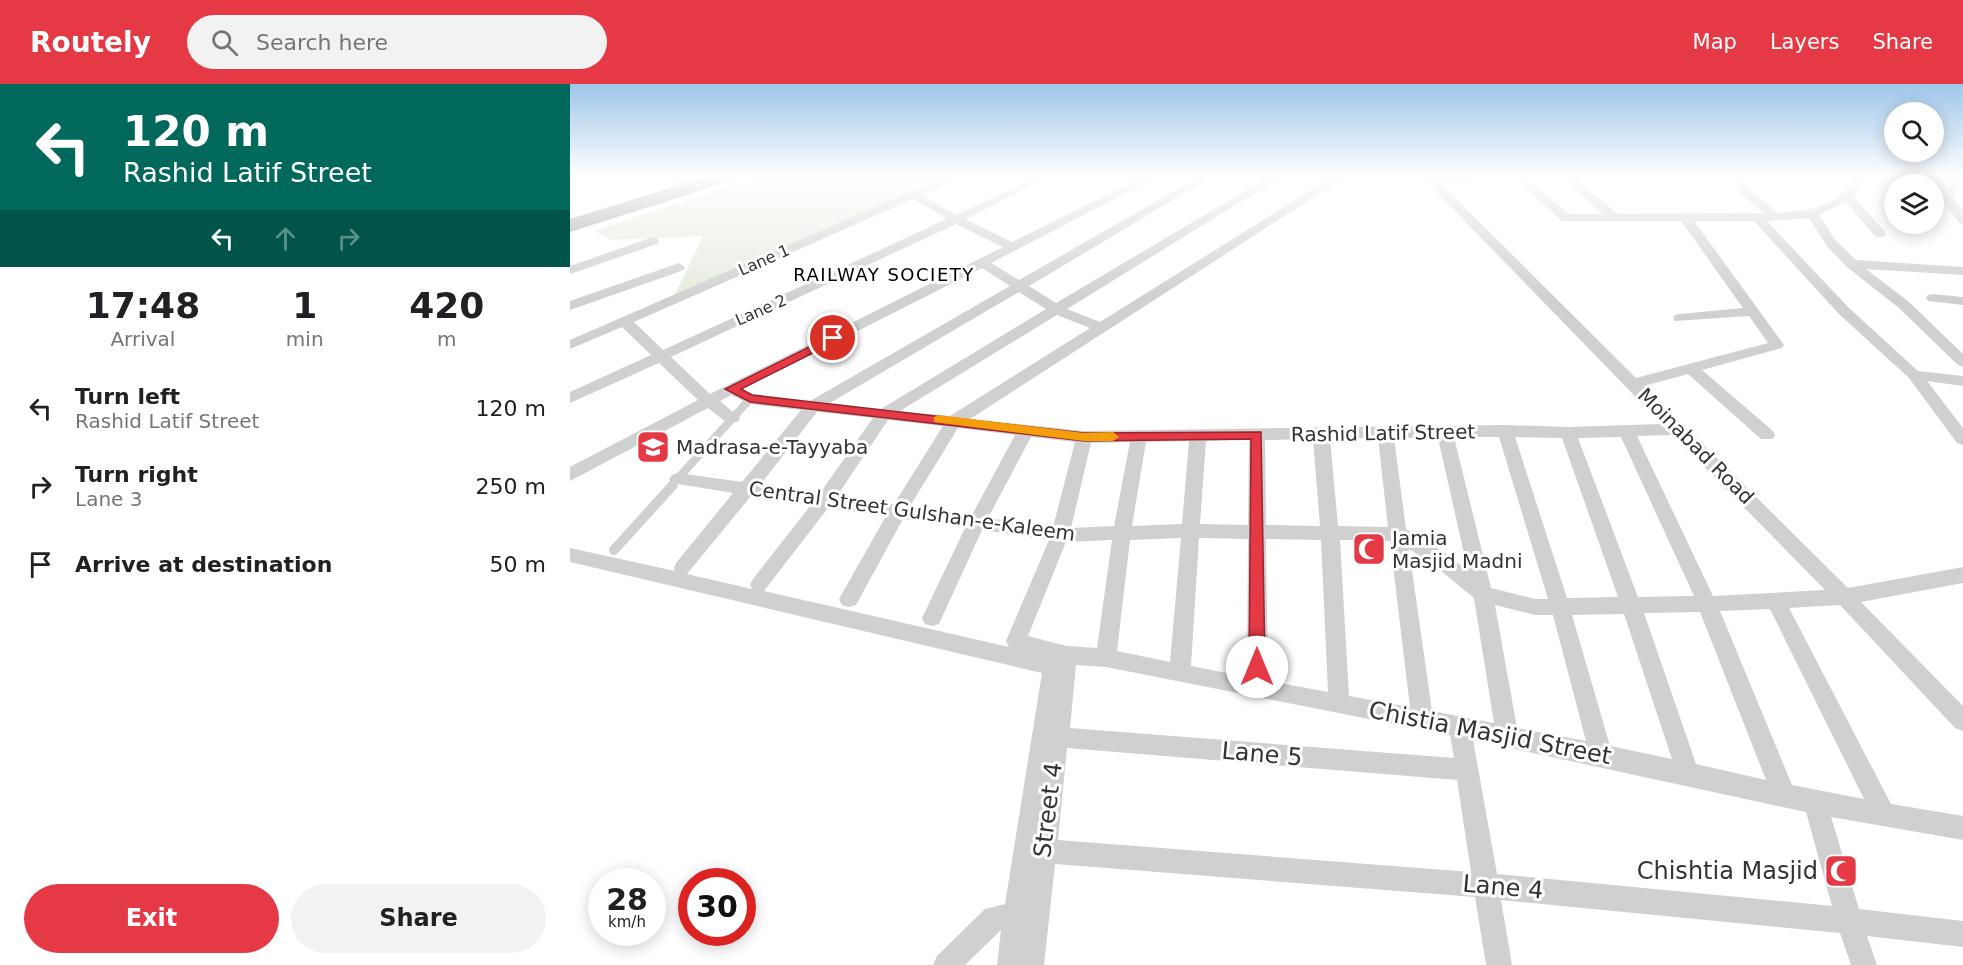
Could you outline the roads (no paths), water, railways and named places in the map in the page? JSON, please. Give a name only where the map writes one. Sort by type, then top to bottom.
[{"type":"highway","points":[[570,226],[601,216]]},
{"type":"street","name":"Lane 1","points":[[570,345],[863,216]]},
{"type":"street","points":[[950,216],[1013,247]]},
{"type":"street","name":"Lane 2","points":[[570,398],[961,216]]},
{"type":"street","points":[[570,475],[731,389],[1074,216]]},
{"type":"street","points":[[683,568],[813,406],[1139,216]]},
{"type":"street","points":[[760,585],[825,499],[885,413],[1211,216]]},
{"type":"street","points":[[849,599],[899,510],[954,421],[1278,216]]},
{"type":"street","name":"Moinabad Road","points":[[1467,216],[1679,429],[1963,721]]},
{"type":"street","points":[[1564,216],[1566,218],[1686,219],[1785,216]]},
{"type":"street","points":[[1813,216],[1831,243],[1852,264],[1904,305],[1963,362]]},
{"type":"street","points":[[1865,216],[1880,234]]},
{"type":"street","points":[[1758,218],[1836,303],[1914,375],[1963,439]]},
{"type":"street","points":[[1634,384],[1775,347],[1776,342],[1686,219]]},
{"type":"street","points":[[570,270],[653,241]]},
{"type":"street","points":[[983,263],[1057,310],[1102,328]]},
{"type":"street","points":[[1852,264],[1963,271]]},
{"type":"street","points":[[570,306],[679,267]]},
{"type":"street","points":[[1933,298],[1963,301]]},
{"type":"street","points":[[1680,318],[1754,311]]},
{"type":"street","points":[[625,322],[710,402],[732,418]]},
{"type":"street","points":[[1692,370],[1767,435]]},
{"type":"street","points":[[1914,375],[1963,381]]},
{"type":"street","name":"Rashid Latif Street","points":[[731,389],[750,399],[1084,437],[1505,431],[1568,433],[1679,429]]},
{"type":"street","points":[[932,618],[977,522],[1026,430]]},
{"type":"street","points":[[1505,431],[1560,606],[1601,755]]},
{"type":"street","points":[[1627,431],[1707,604],[1784,795]]},
{"type":"street","points":[[1445,432],[1483,594],[1507,736]]},
{"type":"street","points":[[1385,433],[1400,534],[1422,719]]},
{"type":"street","points":[[1568,433],[1631,605],[1688,774]]},
{"type":"street","points":[[1321,434],[1330,533],[1339,704]]},
{"type":"street","points":[[1257,435],[1257,689]]},
{"type":"street","points":[[1106,658],[1122,533],[1139,436]]},
{"type":"street","points":[[1180,673],[1198,436]]},
{"type":"street","points":[[1060,535],[1084,437]]},
{"type":"street","name":"Central Street Gulshan-e-Kaleem","points":[[678,479],[1060,535],[1192,531],[1400,534]]},
{"type":"street","points":[[1400,534],[1441,560],[1483,594],[1535,607],[1707,604],[1844,597],[1963,575]]},
{"type":"street","name":"Chistia Masjid Street","points":[[1060,535],[1016,641],[1067,656],[1106,658],[1601,755],[1815,802],[1963,828]]},
{"type":"street","points":[[570,555],[1053,666],[1010,965]]},
{"type":"street","points":[[1775,600],[1884,814]]},
{"type":"street","name":"Street 4","points":[[1031,965],[1067,656]]},
{"type":"street","points":[[1460,727],[1499,965]]},
{"type":"street","name":"Lane 5","points":[[1057,738],[1468,770]]},
{"type":"street","points":[[1815,802],[1864,965]]},
{"type":"street","name":"Lane 4","points":[[1043,851],[1487,885],[1849,920],[1963,934]]},
{"type":"street","points":[[946,965],[994,918],[1016,916]]},
{"type":"lane","points":[[614,550],[750,399]]},
{"type":"place","name":"Madrasa-e-Tayyaba","points":[[653,447]]},
{"type":"place","name":"Jamia Masjid Madni","points":[[1369,549]]},
{"type":"place","name":"Chishtia Masjid","points":[[1841,871]]},
{"type":"district","name":"RAILWAY SOCIETY","points":[[884,274]]}]
